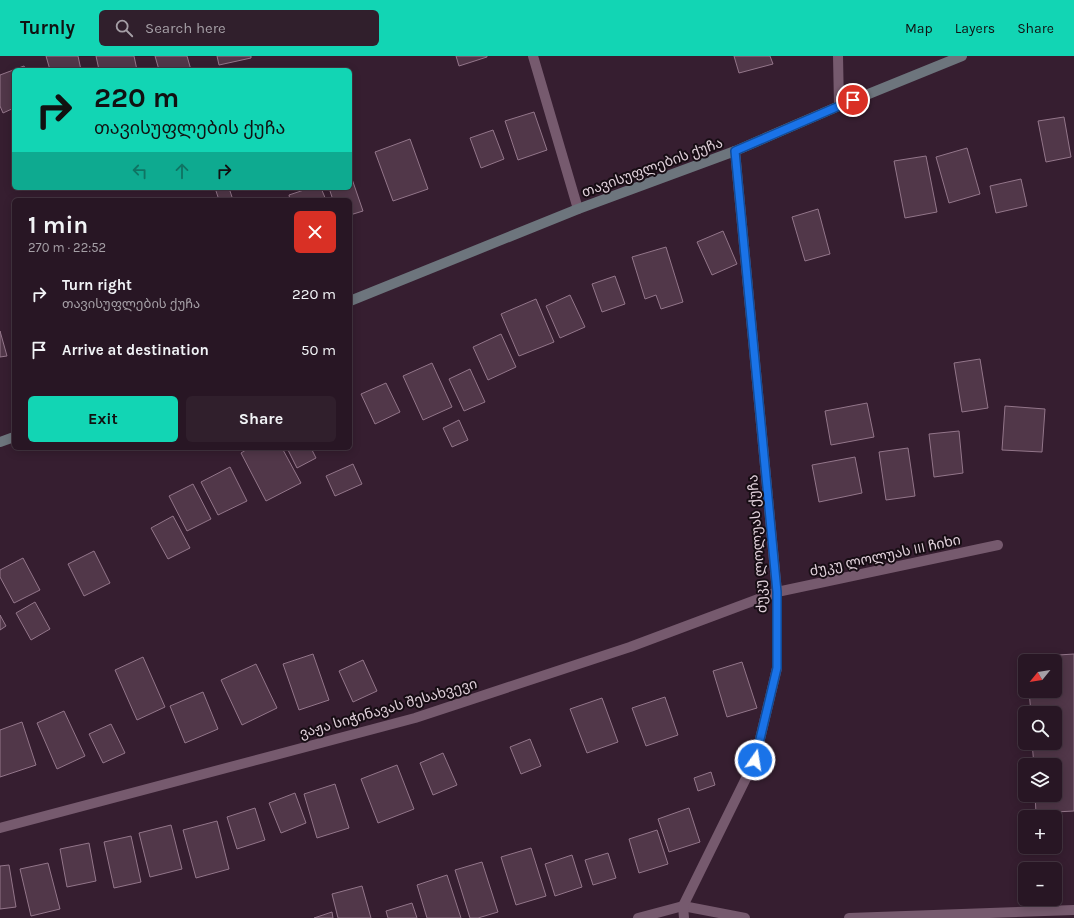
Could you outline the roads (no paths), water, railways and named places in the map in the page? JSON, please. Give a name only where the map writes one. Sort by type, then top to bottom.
[{"type":"main road","name":"თავისუფლების ქუჩა","points":[[352,300],[578,209],[735,151],[839,106],[962,56]]},
{"type":"main road","points":[[0,442],[12,438]]},
{"type":"street","points":[[534,56],[578,209]]},
{"type":"street","points":[[838,56],[839,106]]},
{"type":"street","name":"ძუკუ ლოლუას ქუჩა","points":[[683,906],[755,760],[777,668],[777,592],[735,151]]},
{"type":"street","name":"ძუკუ ლოლუას III ჩიხი","points":[[777,592],[998,545]]},
{"type":"street","name":"ვაჟა სიჭინავას შესახვევი","points":[[0,828],[415,718],[630,647],[777,592]]},
{"type":"street","points":[[638,918],[683,906],[745,918]]},
{"type":"street","points":[[683,906],[684,918]]},
{"type":"street","points":[[850,918],[1074,910]]}]
